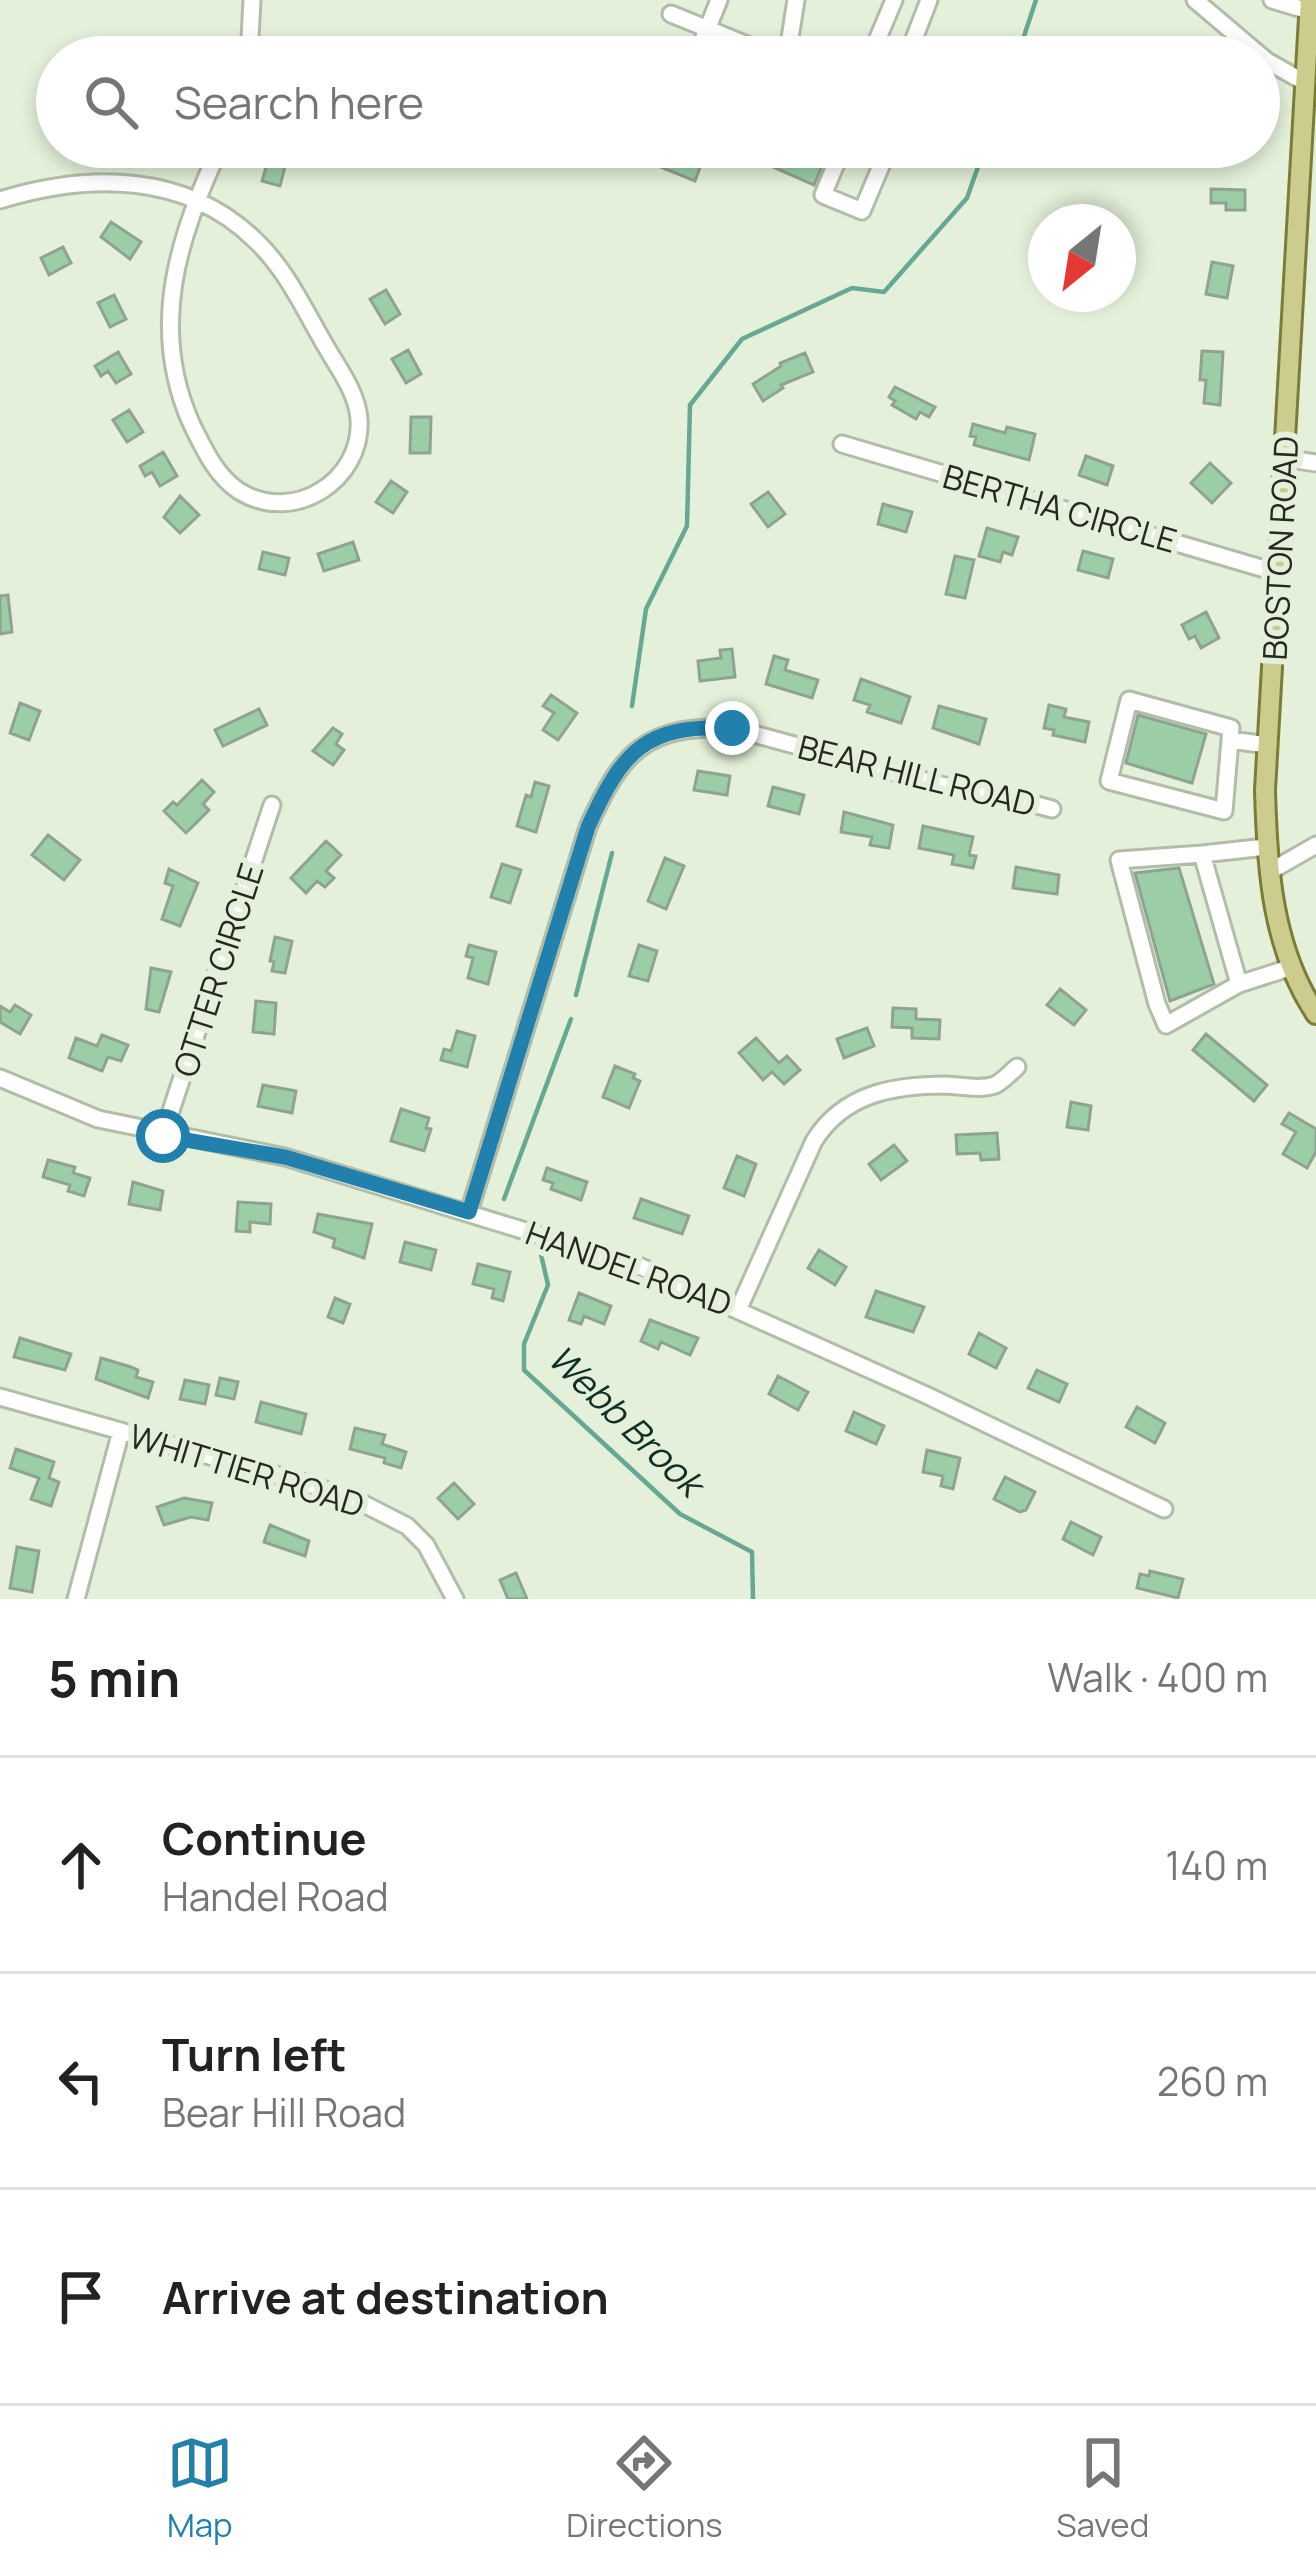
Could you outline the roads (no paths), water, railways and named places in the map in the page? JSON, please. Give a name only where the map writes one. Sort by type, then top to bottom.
[{"type":"main road","name":"BOSTON ROAD","points":[[1310,6],[1266,847],[1282,940],[1316,1014]]},
{"type":"street","points":[[250,36],[252,0]]},
{"type":"street","points":[[704,36],[719,0]]},
{"type":"street","points":[[790,36],[796,0]]},
{"type":"street","points":[[878,36],[893,0]]},
{"type":"street","points":[[915,36],[929,0]]},
{"type":"street","points":[[1195,0],[1237,36]]},
{"type":"street","points":[[1272,0],[1310,6]]},
{"type":"street","points":[[671,14],[724,36]]},
{"type":"street","points":[[1280,68],[1306,83]]},
{"type":"street","points":[[0,200],[93,182],[196,197],[269,254],[354,398],[359,422],[352,458],[338,478],[308,498],[272,502],[238,490],[213,464],[187,413],[171,357],[169,308],[174,268],[196,197],[210,168]]},
{"type":"street","points":[[834,168],[823,195],[862,212],[880,168]]},
{"type":"street","name":"BERTHA CIRCLE","points":[[842,444],[1278,573]]},
{"type":"street","points":[[1284,458],[1316,463]]},
{"type":"street","points":[[1129,700],[1231,728],[1230,740],[1224,811],[1109,781],[1129,700]]},
{"type":"street","name":"BEAR HILL ROAD","points":[[469,1212],[588,827],[618,771],[651,737],[697,727],[732,728],[940,785],[1052,809]]},
{"type":"street","points":[[1230,740],[1268,746]]},
{"type":"street","name":"OTTER CIRCLE","points":[[163,1136],[272,806]]},
{"type":"street","points":[[1269,872],[1316,845]]},
{"type":"street","points":[[1266,847],[1119,860],[1166,1025],[1239,984],[1292,967]]},
{"type":"street","points":[[1202,854],[1239,984]]},
{"type":"street","points":[[739,1308],[826,1122],[864,1096],[881,1091],[983,1087],[998,1084],[1017,1067]]},
{"type":"street","name":"HANDEL ROAD","points":[[0,1078],[60,1106],[163,1136],[285,1157],[639,1266],[739,1308],[1164,1509]]},
{"type":"street","name":"WHITTIER ROAD","points":[[0,1397],[304,1483],[387,1514],[426,1545],[455,1599]]},
{"type":"street","points":[[76,1599],[121,1431]]},
{"type":"waterway","name":"Webb Brook","points":[[1024,36],[1036,0]]},
{"type":"waterway","name":"Webb Brook","points":[[632,706],[646,609],[687,526],[690,405],[742,339],[852,288],[884,292],[967,198],[978,168]]},
{"type":"waterway","name":"Webb Brook","points":[[576,995],[612,853]]},
{"type":"waterway","name":"Webb Brook","points":[[504,1199],[571,1019]]},
{"type":"waterway","name":"Webb Brook","points":[[540,1250],[548,1285],[524,1344],[524,1370],[680,1514],[752,1552],[753,1599]]}]
